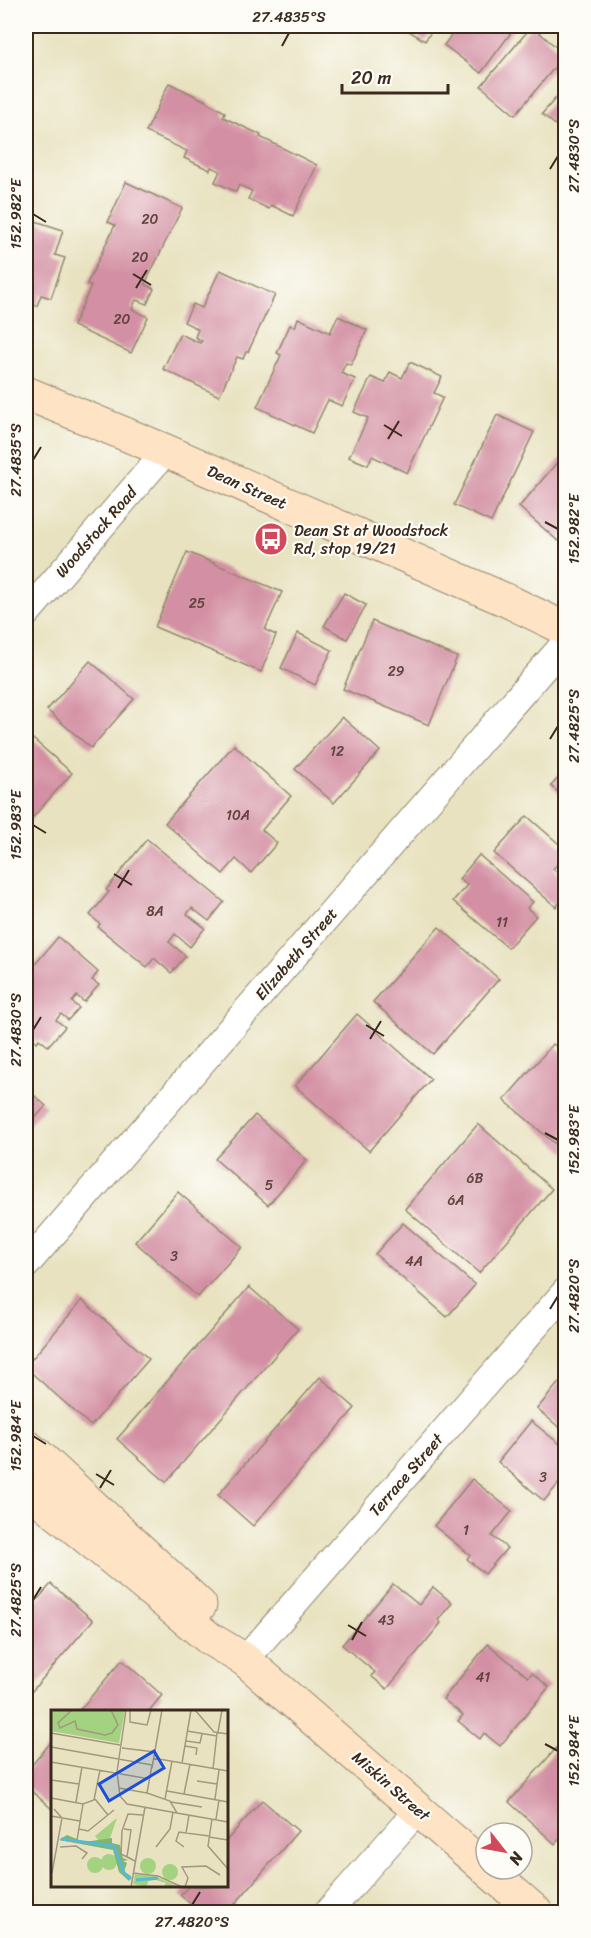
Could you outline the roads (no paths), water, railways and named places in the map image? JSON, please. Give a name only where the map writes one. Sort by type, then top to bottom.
[{"type":"main road","name":"Dean Street","points":[[26,393],[166,451],[508,601],[566,629]]},
{"type":"main road","name":"Miskin Street","points":[[26,1446],[221,1625],[245,1660]]},
{"type":"main road","name":"Miskin Street","points":[[26,1488],[210,1639],[245,1660],[536,1912]]},
{"type":"street","name":"Woodstock Road","points":[[26,614],[166,451]]},
{"type":"street","name":"Elizabeth Street","points":[[26,1265],[566,642]]},
{"type":"street","name":"Terrace Street","points":[[245,1660],[566,1291]]},
{"type":"street","points":[[328,1912],[418,1810]]},
{"type":"place","name":"Dean St at Woodstock Rd, stop 19/21","points":[[271,539]]}]
